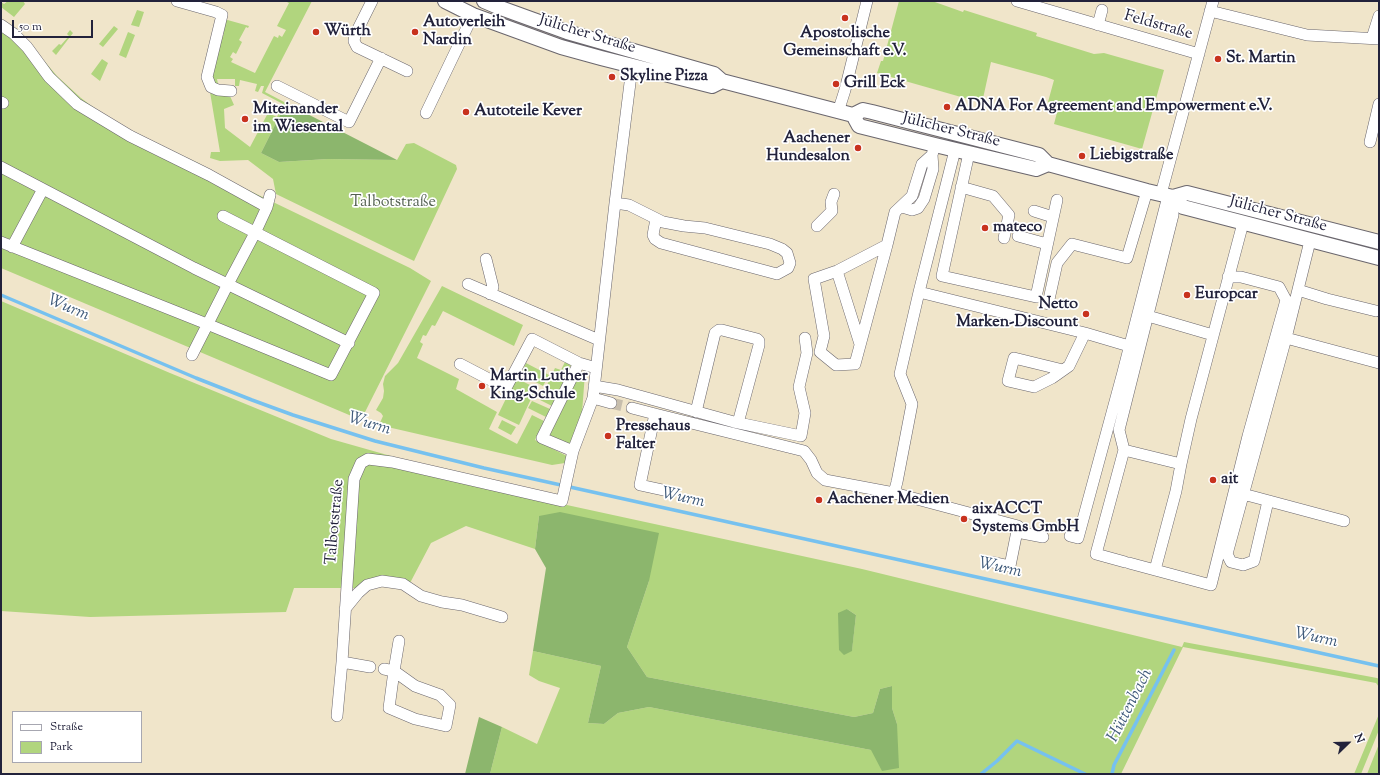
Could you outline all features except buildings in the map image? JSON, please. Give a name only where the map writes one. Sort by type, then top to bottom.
[{"type":"main road","name":"Jülicher Straße","points":[[446,1],[473,15],[561,47],[632,67],[712,86],[722,82]]},
{"type":"main road","name":"Jülicher Straße","points":[[484,1],[499,4],[567,32],[714,74],[722,82],[838,112],[853,115],[863,110],[872,112],[1039,155],[1048,164],[1167,196],[1183,207],[1379,258]]},
{"type":"main road","points":[[632,67],[635,52]]},
{"type":"main road","name":"Jülicher Straße","points":[[853,115],[859,126],[934,150],[955,150],[1036,169],[1048,164]]},
{"type":"main road","name":"Jülicher Straße","points":[[1167,196],[1187,193],[1379,242]]},
{"type":"street","points":[[177,1],[222,15],[207,77],[211,87],[230,92]]},
{"type":"street","points":[[372,1],[355,35],[354,41],[357,47],[407,71]]},
{"type":"street","points":[[838,112],[845,90],[867,1]]},
{"type":"street","name":"Feldstraße","points":[[1017,1],[1198,54]]},
{"type":"street","points":[[1070,536],[1078,538],[1167,196],[1198,54],[1211,6]]},
{"type":"street","name":"Feldstraße","points":[[1211,6],[1307,35],[1376,39]]},
{"type":"street","points":[[1098,25],[1102,10]]},
{"type":"street","points":[[426,113],[473,15]]},
{"type":"street","points":[[1376,39],[1379,16]]},
{"type":"street","points":[[1,26],[14,34],[50,77],[77,104],[130,136],[209,175],[267,207]]},
{"type":"street","points":[[277,86],[349,122],[381,58]]},
{"type":"street","name":"Talbotstraße","points":[[337,716],[354,479],[361,463],[368,459],[392,462],[562,501],[575,447],[593,398],[632,67]]},
{"type":"street","points":[[1370,142],[1379,104]]},
{"type":"street","points":[[887,244],[837,271],[814,279],[824,336],[820,352],[836,365],[855,364],[896,212],[912,196],[922,164],[934,150]]},
{"type":"street","points":[[894,493],[912,404],[900,374],[918,292],[955,150]]},
{"type":"street","points":[[969,153],[942,276],[1036,297],[1057,200]]},
{"type":"street","points":[[1,167],[228,284],[349,343]]},
{"type":"street","points":[[961,187],[993,196],[1009,215],[1004,238]]},
{"type":"street","points":[[12,247],[43,189]]},
{"type":"street","points":[[1048,304],[1057,263],[1072,244],[1128,258],[1147,191]]},
{"type":"street","points":[[818,226],[832,211],[831,202],[834,194]]},
{"type":"street","points":[[192,355],[255,234],[267,207],[270,195]]},
{"type":"street","points":[[1167,196],[1174,215],[1119,430],[1124,450],[1096,554],[1211,585],[1248,436],[1286,300],[1279,287],[1241,277],[1228,277]]},
{"type":"street","points":[[615,203],[629,206],[656,219],[684,226],[704,228],[770,244],[787,253],[790,263],[788,268],[777,274],[661,243],[653,235],[656,219]]},
{"type":"street","points":[[1034,212],[1053,217]]},
{"type":"street","points":[[1,242],[332,375],[374,293],[222,216]]},
{"type":"street","points":[[1155,570],[1176,491],[1180,464],[1243,223]]},
{"type":"street","points":[[1018,236],[1047,244]]},
{"type":"street","points":[[1268,501],[1254,561],[1243,566],[1231,562],[1227,554],[1286,338],[1310,241]]},
{"type":"street","points":[[486,259],[493,287],[490,294]]},
{"type":"street","points":[[837,271],[860,344]]},
{"type":"street","points":[[468,284],[599,340]]},
{"type":"street","points":[[1298,290],[1376,311]]},
{"type":"street","points":[[918,292],[1085,333],[1129,346]]},
{"type":"street","points":[[1148,316],[1213,335]]},
{"type":"street","points":[[696,412],[715,333],[719,330],[735,333],[757,339],[759,341],[738,423]]},
{"type":"street","points":[[1062,370],[1069,366],[1085,333]]},
{"type":"street","points":[[594,386],[618,390],[738,423],[800,436],[804,413],[799,387],[807,353],[806,338]]},
{"type":"street","points":[[1286,338],[1379,363]]},
{"type":"street","points":[[460,364],[506,388],[532,339],[579,363],[596,368]]},
{"type":"street","points":[[575,447],[542,438],[579,363]]},
{"type":"street","points":[[593,398],[611,403]]},
{"type":"street","points":[[632,408],[804,451],[811,460],[817,473],[825,480],[894,493],[1018,526],[1010,566],[992,562]]},
{"type":"street","points":[[655,414],[640,485],[663,490]]},
{"type":"street","points":[[1124,450],[1180,464]]},
{"type":"street","points":[[1243,494],[1344,521]]},
{"type":"street","points":[[1017,532],[1042,537]]},
{"type":"street","points":[[345,609],[358,593],[367,585],[382,581],[403,584],[422,596],[442,602],[462,605],[502,617]]},
{"type":"street","points":[[389,670],[415,686],[440,695],[450,705],[446,726],[415,719],[389,708],[389,670],[399,641]]},
{"type":"street","points":[[342,662],[370,667]]},
{"type":"green space","points":[[8,1],[23,1],[25,4],[14,17],[1,7],[1,2],[4,4]]},
{"type":"green space","name":"Talbotstraße","points":[[285,1],[312,1],[265,92],[286,103],[261,153],[279,162],[328,159],[397,160],[406,144],[414,143],[456,165],[457,169],[414,261],[276,194],[273,179],[248,160],[220,161],[210,158],[211,152],[220,152],[210,92],[212,94],[230,96],[234,105],[224,109],[225,128],[250,147],[268,113],[277,117],[283,104],[262,93],[264,86],[261,86],[258,92],[255,91],[257,84],[240,80],[239,86],[235,86],[235,79],[217,79],[218,84],[214,83],[211,71],[218,45],[224,34],[220,33],[224,19],[249,26],[248,28],[246,27],[239,40],[242,42],[236,54],[233,52],[230,57],[233,59],[231,62],[255,73],[274,36],[278,38],[279,35],[282,37],[286,30],[277,26],[289,3]]},
{"type":"green space","points":[[899,1],[932,1],[963,12],[964,10],[1037,33],[1036,36],[1094,54],[1104,53],[1164,70],[1142,149],[1054,124],[1059,105],[1048,102],[1054,80],[1046,77],[991,62],[982,103],[877,73],[881,61],[883,61]]},
{"type":"green space","points":[[137,10],[144,12],[139,27],[131,25]]},
{"type":"green space","points":[[1,19],[18,30],[57,76],[81,98],[101,113],[135,133],[200,164],[219,176],[410,268],[431,281],[361,420],[1,268]]},
{"type":"green space","points":[[114,26],[118,29],[103,47],[99,44]]},
{"type":"green space","points":[[70,30],[73,33],[56,55],[52,51],[59,44],[61,45],[69,36],[67,34]]},
{"type":"green space","points":[[128,32],[135,35],[126,58],[119,55]]},
{"type":"green space","points":[[102,59],[108,63],[100,81],[91,74]]},
{"type":"green space","points":[[286,103],[397,160],[328,159],[279,162],[261,153]]},
{"type":"green space","points":[[442,286],[523,325],[514,346],[443,311],[435,326],[432,325],[426,336],[423,335],[420,342],[423,344],[417,358],[459,379],[456,389],[497,412],[489,429],[517,444],[532,415],[544,421],[535,440],[567,456],[565,463],[552,465],[379,425],[383,416],[376,410],[383,398],[383,384],[385,376],[398,363]]},
{"type":"green space","points":[[1,301],[170,373],[331,439],[553,502],[862,569],[1182,647],[1184,642],[1377,678],[1379,679],[1379,687],[1376,683],[1183,647],[1121,774],[490,774],[502,727],[537,744],[560,688],[539,681],[529,675],[533,651],[601,666],[588,723],[604,724],[618,713],[649,707],[871,750],[897,724],[892,708],[892,686],[880,689],[873,713],[854,717],[647,677],[627,647],[649,581],[539,516],[535,549],[466,526],[431,543],[410,583],[356,588],[294,588],[286,612],[90,617],[1,611]],"holes":[[[847,609],[856,615],[852,650]]]},
{"type":"green space","points":[[565,362],[571,365],[552,406],[540,400],[555,368],[561,370]]},
{"type":"green space","points":[[526,363],[549,375],[543,386],[521,374]]},
{"type":"green space","points":[[580,373],[585,373],[582,413],[569,446],[550,436],[550,434]]},
{"type":"green space","points":[[516,378],[536,388],[519,425],[498,415]]},
{"type":"green space","points":[[532,401],[550,409],[546,417],[528,408]]},
{"type":"green space","points":[[502,420],[516,427],[511,435],[498,428]]},
{"type":"green space","points":[[560,512],[659,533],[649,581],[627,647],[647,677],[854,717],[873,713],[880,689],[892,686],[892,708],[897,724],[899,768],[882,771],[871,750],[649,707],[618,713],[604,724],[588,723],[601,666],[533,651],[546,568],[535,549],[539,516]]},
{"type":"green space","points":[[847,609],[856,615],[852,651],[844,655],[839,650],[838,613]]},
{"type":"green space","points":[[1379,714],[1379,730],[1361,774],[1354,774]]},
{"type":"green space","points":[[479,717],[502,727],[490,774],[465,774]]},
{"type":"green space","points":[[1379,744],[1379,774],[1367,774]]},
{"type":"waterway","name":"Wurm","points":[[1,295],[196,378],[252,400],[293,415],[375,441],[484,468],[1379,666]]},
{"type":"waterway","name":"Hüttenbach","points":[[1112,774],[1114,765],[1174,650]]},
{"type":"waterway","name":"Hüttenbach","points":[[981,774],[997,761],[1017,741],[1085,774]]},
{"type":"tunnel","points":[[611,403],[632,408]]},
{"type":"place","name":"Apostolische Gemeinschaft e.V.","points":[[845,18]]},
{"type":"place","name":"Würth","points":[[316,32]]},
{"type":"place","name":"Autoverleih Nardin","points":[[415,32]]},
{"type":"place","name":"St. Martin","points":[[1218,59]]},
{"type":"place","name":"Skyline Pizza","points":[[612,77]]},
{"type":"place","name":"Grill Eck","points":[[836,84]]},
{"type":"place","name":"ADNA For Agreement and Empowerment e.V.","points":[[947,107]]},
{"type":"place","name":"Autoteile Kever","points":[[466,112]]},
{"type":"place","name":"Miteinander im Wiesental","points":[[245,119]]},
{"type":"place","name":"Aachener Hundesalon","points":[[858,148]]},
{"type":"place","name":"Liebigstraße","points":[[1082,156]]},
{"type":"place","name":"mateco","points":[[985,228]]},
{"type":"place","name":"Europcar","points":[[1187,295]]},
{"type":"place","name":"Netto Marken-Discount","points":[[1086,314]]},
{"type":"place","name":"Martin Luther King-Schule","points":[[482,386]]},
{"type":"place","name":"Pressehaus Falter","points":[[608,436]]},
{"type":"place","name":"ait","points":[[1213,480]]},
{"type":"place","name":"Aachener Medien","points":[[819,500]]},
{"type":"place","name":"aixACCT Systems GmbH","points":[[964,519]]}]
